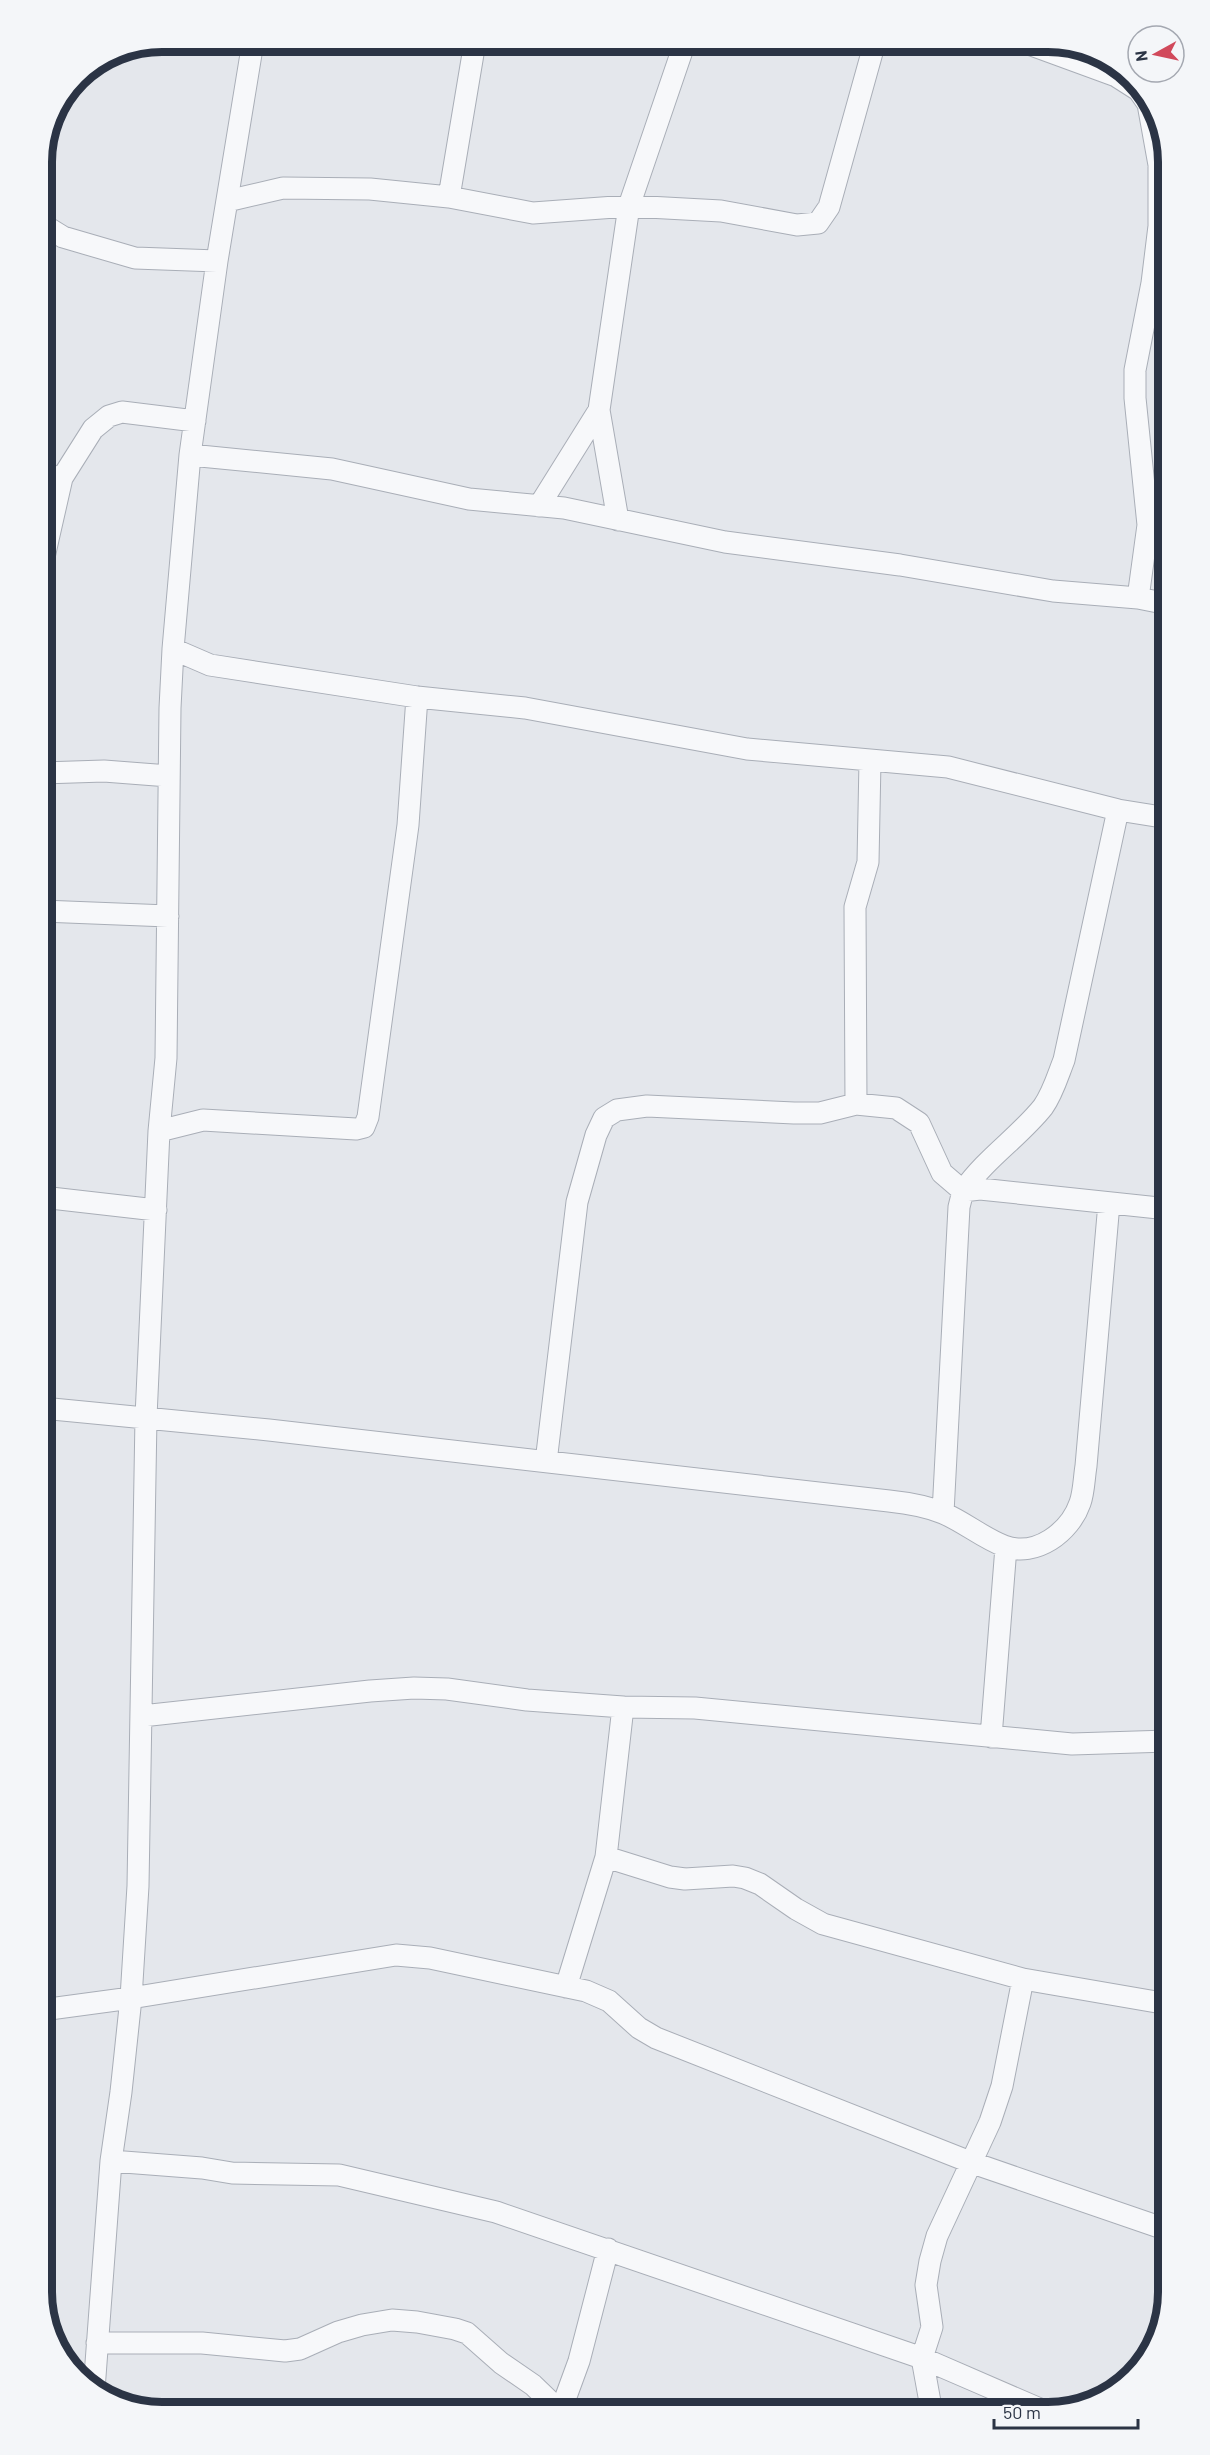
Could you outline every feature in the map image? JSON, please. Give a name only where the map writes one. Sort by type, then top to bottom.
[{"type":"street","points":[[95,2379],[111,2161],[131,1998],[138,1886],[146,1417],[159,1131],[166,1058],[173,649],[190,456],[217,261],[251,52]]},
{"type":"street","points":[[449,198],[473,52]]},
{"type":"street","points":[[618,520],[599,410],[629,206],[681,53]]},
{"type":"street","points":[[227,201],[283,188],[370,189],[449,198],[533,213],[629,206],[721,212],[797,225],[818,222],[829,207],[872,53]]},
{"type":"street","points":[[1053,53],[1114,75]]},
{"type":"street","points":[[1153,131],[1156,148]]},
{"type":"street","points":[[53,231],[63,237],[135,258],[217,261]]},
{"type":"street","points":[[1138,598],[1148,525],[1135,398],[1135,370],[1152,283],[1158,234]]},
{"type":"street","points":[[539,506],[599,410]]},
{"type":"street","points":[[53,475],[93,429],[109,416],[122,412],[195,421]]},
{"type":"street","points":[[190,456],[332,469],[469,499],[564,508],[724,542],[900,565],[1053,591],[1138,598],[1158,602]]},
{"type":"street","points":[[173,649],[210,665],[417,697],[525,708],[747,749],[948,767],[1118,810],[1158,816]]},
{"type":"street","points":[[159,1131],[203,1120],[356,1129],[364,1127],[368,1116],[408,825],[417,697]]},
{"type":"street","points":[[856,1104],[855,907],[868,862],[870,761]]},
{"type":"street","points":[[53,773],[104,771],[170,776]]},
{"type":"street","points":[[943,1513],[958,1207],[963,1191],[986,1162],[1044,1106],[1054,1086],[1064,1060],[1118,810]]},
{"type":"street","points":[[53,911],[168,916]]},
{"type":"street","points":[[546,1462],[577,1202],[596,1136],[604,1118],[617,1110],[647,1106],[812,1113],[837,1110],[856,1104],[896,1108],[919,1123],[942,1173],[963,1191],[980,1189],[1158,1208]]},
{"type":"street","points":[[53,1198],[156,1210]]},
{"type":"street","points":[[52,1409],[146,1417],[919,1505],[943,1513],[1006,1547],[1029,1549],[1047,1542],[1072,1522],[1081,1501],[1109,1203]]},
{"type":"street","points":[[991,1737],[1006,1547]]},
{"type":"street","points":[[142,1716],[414,1688],[447,1689],[527,1700],[623,1707],[695,1708],[1072,1744],[1158,1741]]},
{"type":"street","points":[[566,1987],[606,1857],[623,1707]]},
{"type":"street","points":[[606,1857],[670,1877],[685,1879],[733,1876],[745,1878],[760,1884],[796,1909],[823,1924],[1023,1979],[1158,2002]]},
{"type":"street","points":[[52,2009],[396,1955],[430,1958],[586,1991],[609,2001],[639,2028],[656,2038],[970,2162],[1158,2227]]},
{"type":"street","points":[[930,2402],[922,2358],[932,2327],[926,2285],[930,2261],[937,2236],[990,2121],[1002,2086],[1023,1979]]},
{"type":"street","points":[[111,2161],[202,2168],[232,2173],[339,2175],[496,2212],[922,2358],[1024,2402]]},
{"type":"street","points":[[565,2402],[579,2361],[608,2249]]},
{"type":"street","points":[[98,2343],[202,2343],[285,2350],[300,2349],[338,2332],[363,2325],[392,2320],[417,2322],[467,2333],[501,2363],[533,2385],[550,2402]]}]
